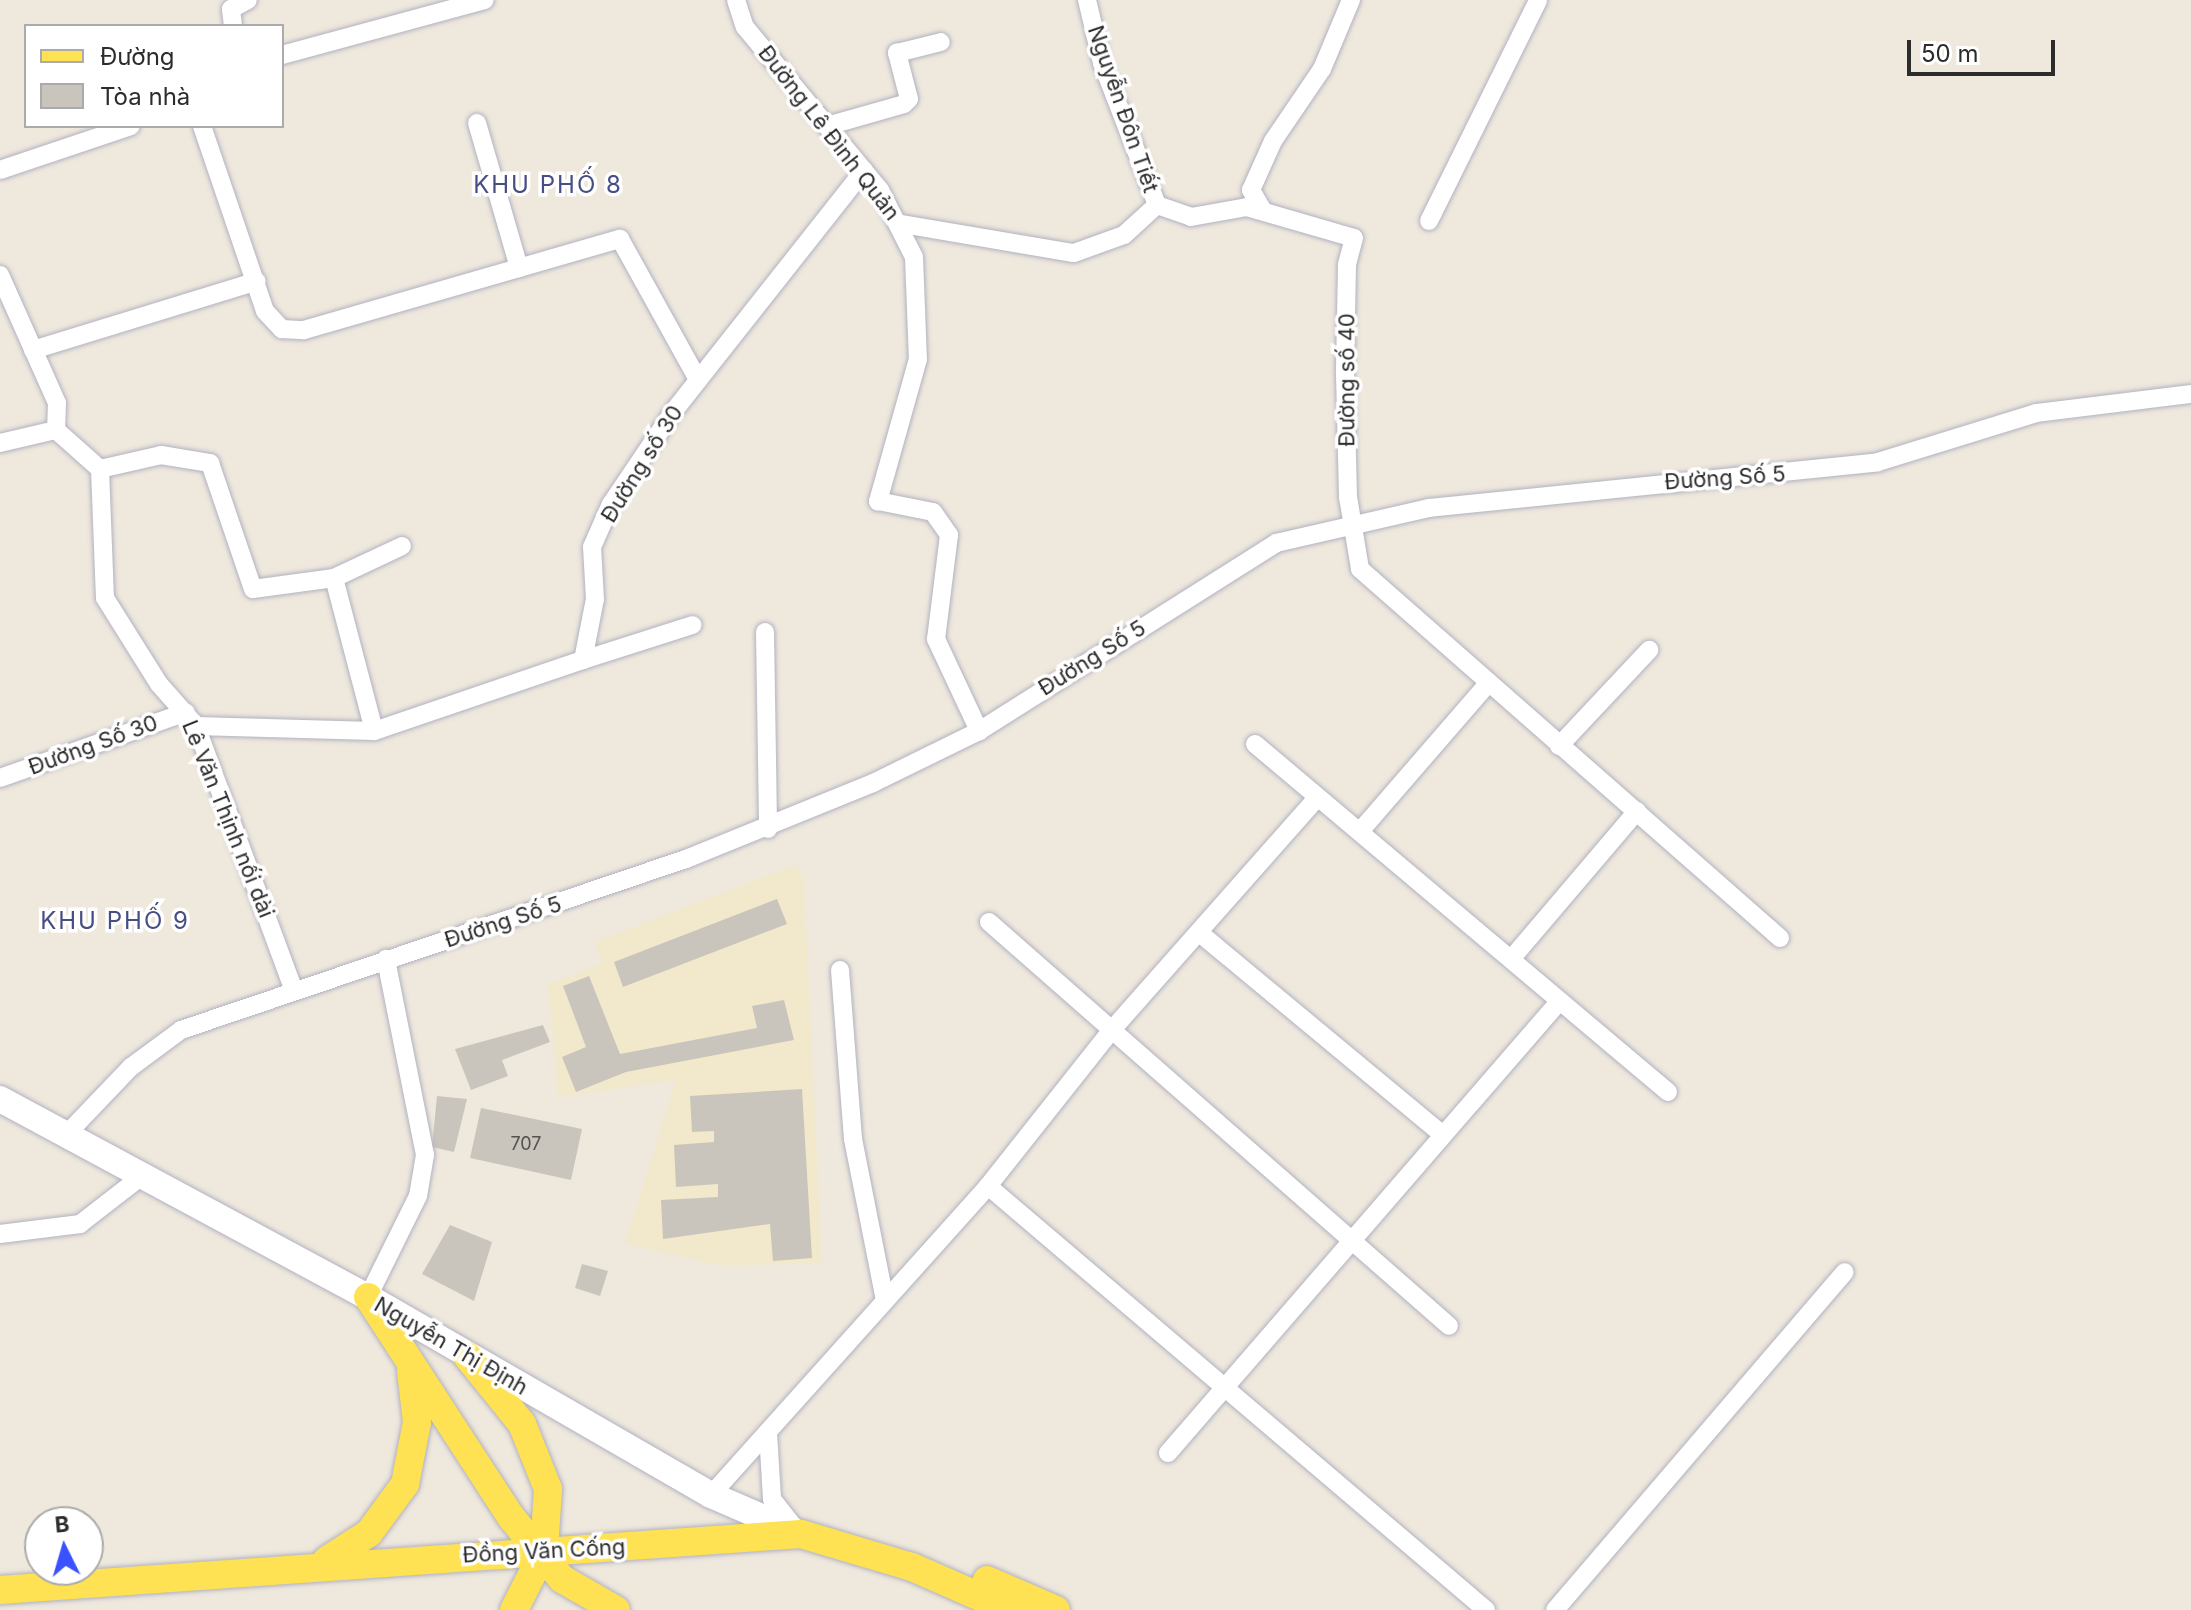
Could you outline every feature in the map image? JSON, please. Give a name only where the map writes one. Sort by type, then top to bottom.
[{"type":"main road","name":"Nguyễn Thị Định","points":[[0,1099],[138,1179],[368,1297],[711,1495],[801,1534],[912,1567],[1010,1610]]},
{"type":"main road","points":[[368,1297],[407,1351],[511,1517],[544,1551],[562,1579],[616,1610]]},
{"type":"main road","points":[[300,1566],[342,1555],[369,1533],[405,1484],[417,1422],[407,1351]]},
{"type":"main road","points":[[467,1356],[535,1452],[548,1489],[544,1551],[514,1610]]},
{"type":"main road","name":"Đồng Văn Cống","points":[[0,1590],[300,1566],[801,1534]]},
{"type":"main road","name":"Đồng Văn Cống","points":[[0,1577],[271,1558],[300,1566]]},
{"type":"main road","name":"Nguyễn Thị Định","points":[[912,1567],[971,1574],[1056,1610]]},
{"type":"street","points":[[233,24],[231,9],[248,0]]},
{"type":"street","points":[[284,54],[485,0]]},
{"type":"street","name":"Đường Lê Đình Quản","points":[[736,0],[745,27],[864,170],[902,224],[914,257],[918,359],[878,501],[933,512],[949,535],[936,639],[979,731]]},
{"type":"street","name":"Nguyễn Đôn Tiết","points":[[1087,0],[1102,63],[1157,205],[1191,217],[1262,209],[1354,238]]},
{"type":"street","points":[[1262,209],[1251,190],[1273,141],[1322,69],[1351,0]]},
{"type":"street","points":[[1429,221],[1538,0]]},
{"type":"street","points":[[827,126],[904,104],[909,99],[897,53],[941,42]]},
{"type":"street","points":[[477,123],[519,268]]},
{"type":"street","points":[[0,170],[125,128]]},
{"type":"street","points":[[203,128],[265,311],[282,329],[304,330],[620,239],[698,380]]},
{"type":"street","name":"Đường số 30","points":[[583,660],[595,599],[592,547],[611,504],[698,380],[864,170]]},
{"type":"street","points":[[902,224],[1074,253],[1124,235],[1157,205]]},
{"type":"street","name":"Đường số 40","points":[[1354,238],[1347,265],[1351,524],[1360,569],[1486,686],[1637,811],[1780,938]]},
{"type":"street","points":[[0,275],[57,403],[56,430]]},
{"type":"street","points":[[33,350],[257,281]]},
{"type":"street","name":"Đường Số 5","points":[[64,1137],[131,1067],[181,1030],[292,986],[386,959],[768,829],[979,731],[1276,543],[1351,524],[1613,485],[1878,462],[2036,413],[2191,394]]},
{"type":"street","points":[[0,443],[56,430]]},
{"type":"street","points":[[56,430],[100,469],[191,455],[210,463],[253,589],[334,578],[402,546]]},
{"type":"street","name":"Lê Văn Thịnh nối dài","points":[[100,469],[109,551],[105,598],[159,684],[191,719],[292,986]]},
{"type":"street","points":[[334,578],[374,731]]},
{"type":"street","points":[[191,719],[374,731],[693,625]]},
{"type":"street","points":[[765,632],[768,829]]},
{"type":"street","points":[[1559,746],[1649,650]]},
{"type":"street","points":[[1362,829],[1486,686]]},
{"type":"street","name":"Đường Số 30","points":[[0,778],[191,719]]},
{"type":"street","points":[[1255,744],[1315,800],[1362,829],[1512,958],[1557,1004],[1668,1092]]},
{"type":"street","points":[[711,1495],[988,1186],[1110,1032],[1202,935],[1315,800]]},
{"type":"street","points":[[1512,958],[1637,811]]},
{"type":"street","points":[[989,922],[1348,1244],[1449,1326]]},
{"type":"street","points":[[1202,935],[1443,1135]]},
{"type":"street","points":[[368,1297],[418,1196],[425,1155],[386,959]]},
{"type":"street","points":[[840,970],[853,1139],[885,1300]]},
{"type":"street","points":[[1168,1453],[1557,1004]]},
{"type":"street","points":[[0,1234],[80,1224],[138,1179]]},
{"type":"street","points":[[988,1186],[1224,1391],[1486,1610]]},
{"type":"street","points":[[1555,1610],[1845,1272]]},
{"type":"street","points":[[768,1433],[772,1499],[801,1534]]},
{"type":"shaded area","points":[[796,865],[804,881],[822,1263],[721,1266],[625,1243],[676,1080],[558,1097],[548,984],[603,963],[594,942]]},
{"type":"building","points":[[777,899],[787,924],[623,987],[614,962]]},
{"type":"building","points":[[589,976],[620,1054],[757,1028],[752,1006],[784,1000],[794,1040],[626,1072],[576,1092],[562,1057],[586,1047],[563,986]]},
{"type":"building","points":[[543,1025],[550,1042],[502,1060],[508,1076],[471,1090],[455,1049]]},
{"type":"building","points":[[802,1089],[812,1258],[773,1261],[770,1224],[663,1239],[661,1200],[718,1197],[718,1184],[676,1187],[674,1145],[714,1142],[714,1131],[692,1132],[690,1096]]},
{"type":"building","points":[[437,1096],[467,1099],[454,1152],[432,1147]]},
{"type":"building","points":[[481,1108],[582,1129],[571,1180],[470,1158]]},
{"type":"building","points":[[450,1225],[492,1242],[474,1301],[422,1274]]},
{"type":"building","points":[[582,1264],[608,1271],[600,1296],[575,1288]]},
{"type":"district","name":"KHU PHỐ 8","points":[[548,185]]},
{"type":"district","name":"KHU PHỐ 9","points":[[115,921]]}]
